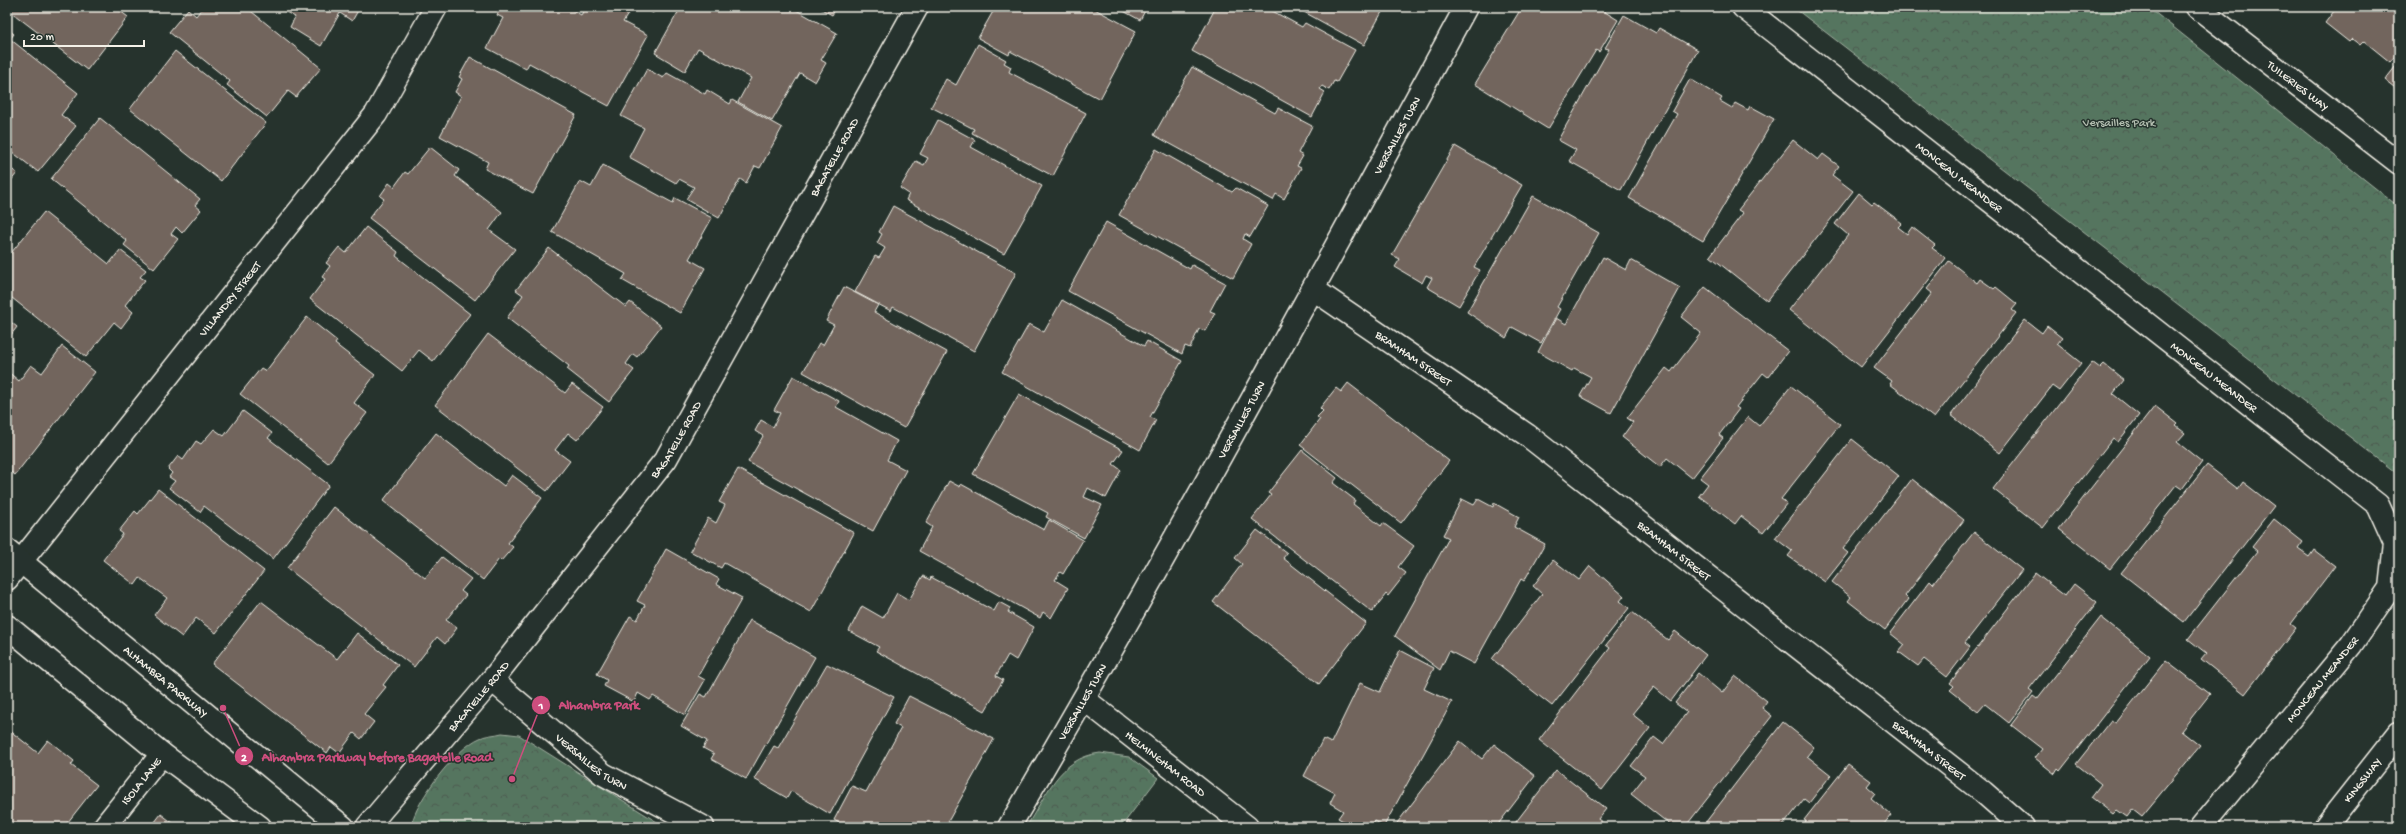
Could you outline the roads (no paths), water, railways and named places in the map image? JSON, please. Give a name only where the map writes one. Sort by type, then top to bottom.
[{"type":"street","name":"VILLANDRY STREET","points":[[7,579],[14,556],[376,114],[436,7]]},
{"type":"street","name":"BAGATELLE ROAD","points":[[367,827],[492,680],[666,459],[917,7]]},
{"type":"street","name":"VERSAILLES TURN","points":[[1009,827],[1084,699],[1313,289],[1466,7]]},
{"type":"street","name":"MONCEAU MEANDER","points":[[1743,7],[2378,506],[2395,543],[2390,588],[2351,645],[2201,827]]},
{"type":"street","name":"TUILERIES WAY","points":[[2196,7],[2399,163]]},
{"type":"street","name":"BRAMHAM STREET","points":[[1313,289],[1527,435],[1983,792],[2023,827]]},
{"type":"street","name":"ALHAMBRA PARKWAY","points":[[14,556],[343,827]]},
{"type":"street","points":[[7,626],[162,754],[260,827]]},
{"type":"street","name":"VERSAILLES TURN","points":[[492,680],[603,774],[703,827]]},
{"type":"street","name":"HELMINGHAM ROAD","points":[[1084,699],[1247,827]]},
{"type":"street","name":"KINGSWAY","points":[[2325,827],[2399,733]]},
{"type":"street","name":"ISOLA LANE","points":[[104,827],[162,754]]},
{"type":"place","name":"Alhambra Parkway before Bagatelle Road","points":[[223,708]]},
{"type":"place","name":"Alhambra Park","points":[[512,779]]},
{"type":"park label","name":"Versailles Park","points":[[2119,122]]}]
